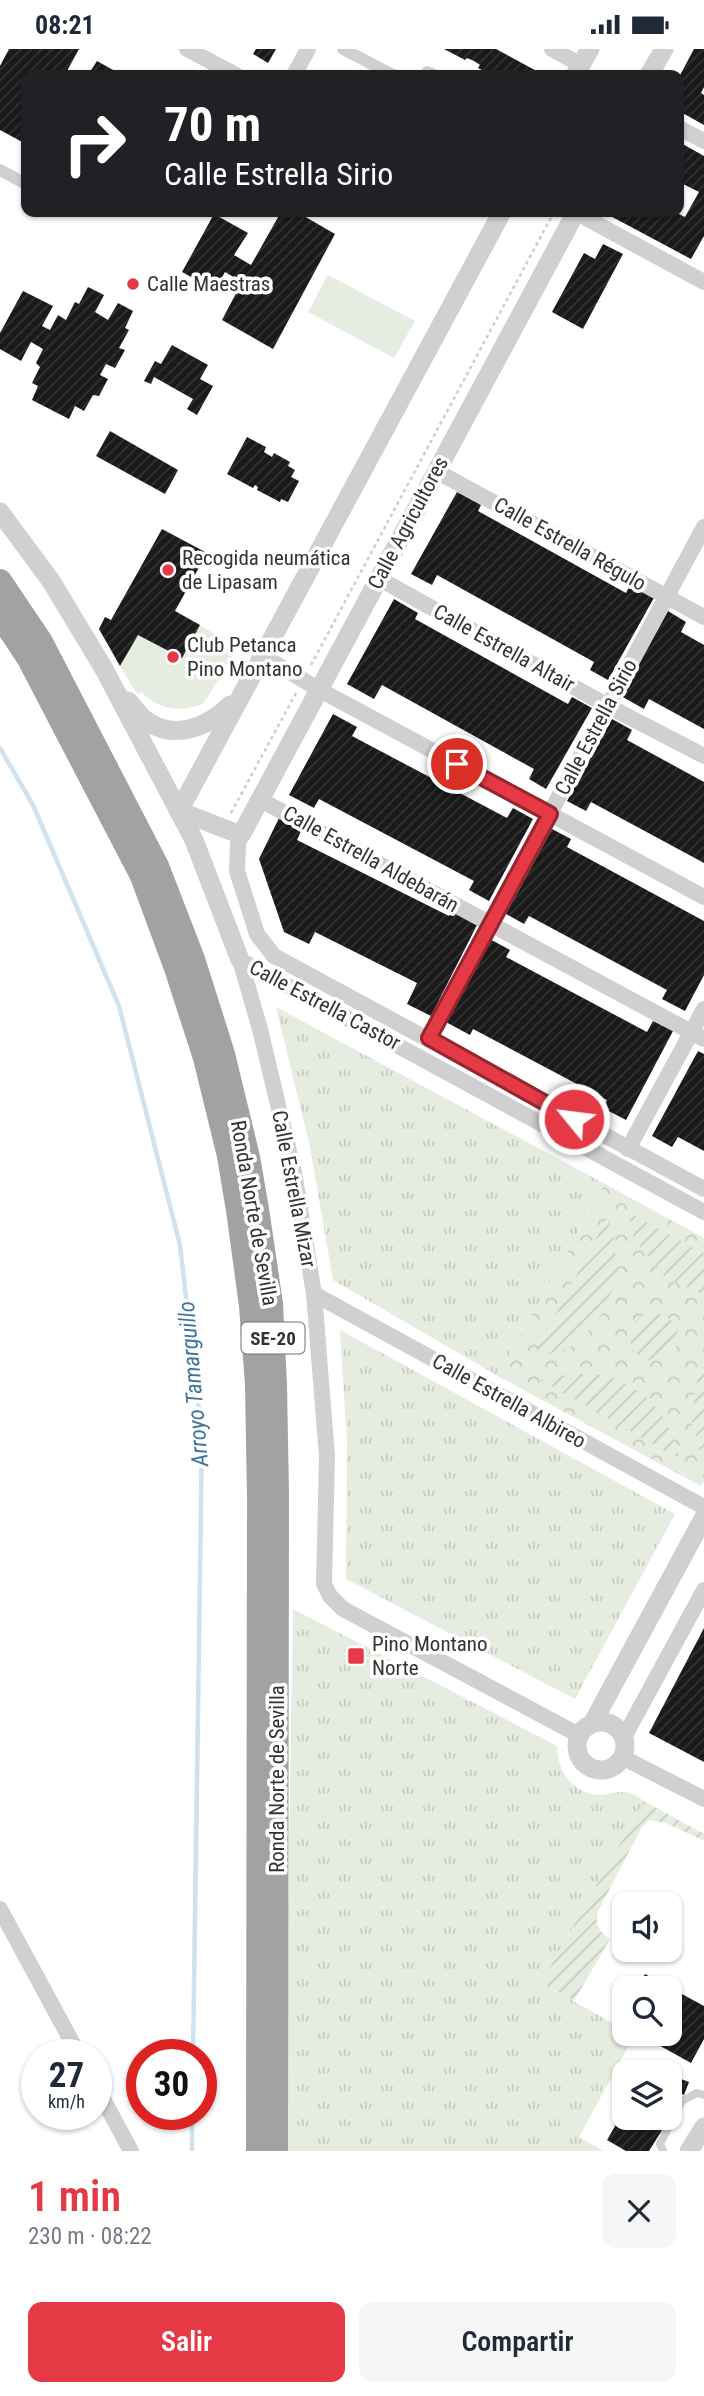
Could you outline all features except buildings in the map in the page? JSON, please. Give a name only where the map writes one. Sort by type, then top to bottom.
[{"type":"highway","name":"Ronda Norte de Sevilla","points":[[0,581],[41,642],[157,866],[193,959],[223,1053],[257,1209],[271,1304],[278,1495],[276,2151]]},
{"type":"highway","name":"Ronda Norte de Sevilla","points":[[0,615],[29,659],[142,876],[205,1058],[229,1156],[250,1295],[257,1384],[258,2151]]},
{"type":"street","points":[[297,70],[308,49]]},
{"type":"street","points":[[343,49],[383,70]]},
{"type":"street","points":[[552,49],[582,63]]},
{"type":"street","points":[[652,70],[664,49]]},
{"type":"street","points":[[198,52],[228,70]]},
{"type":"street","points":[[684,131],[704,141]]},
{"type":"street","points":[[0,170],[21,181]]},
{"type":"street","points":[[241,835],[179,811],[493,217]]},
{"type":"street","name":"Calle Agricultores","points":[[241,835],[311,685],[378,578],[572,217]]},
{"type":"street","points":[[585,217],[702,276]]},
{"type":"street","name":"Calle Estrella Régulo","points":[[436,471],[704,617]]},
{"type":"street","points":[[0,512],[51,581],[104,669],[144,718],[169,730],[196,728],[216,719],[241,695]]},
{"type":"street","name":"Calle Estrella Sirio","points":[[429,1038],[704,527]]},
{"type":"street","name":"Calle Estrella Altair","points":[[378,578],[608,706],[704,756]]},
{"type":"street","points":[[263,656],[311,685],[704,897]]},
{"type":"street","name":"Calle Estrella Mizar","points":[[104,669],[194,840],[240,960],[260,1029],[294,1172],[314,1294],[327,1456],[324,1584],[330,1596],[343,1609],[586,1730]]},
{"type":"street","name":"Calle Estrella Aldebarán","points":[[259,799],[698,1035]]},
{"type":"street","name":"Calle Estrella Castor","points":[[241,835],[237,870],[257,934],[274,956],[704,1189]]},
{"type":"street","name":"Calle Estrella Castor","points":[[240,960],[704,1212]]},
{"type":"street","points":[[628,1149],[698,1035],[704,1009]]},
{"type":"street","name":"Calle Estrella Albireo","points":[[314,1294],[704,1507]]},
{"type":"street","points":[[704,1517],[577,1746],[585,1765],[595,1769],[615,1765],[704,1590]]},
{"type":"street","points":[[586,1730],[602,1722],[611,1725],[619,1730],[623,1748],[704,1799]]},
{"type":"street","points":[[0,1909],[70,2039]]},
{"type":"street","points":[[112,2116],[131,2151]]},
{"type":"street","points":[[689,2151],[704,2127]]},
{"type":"lane","points":[[663,2151],[660,2144],[682,2101],[697,2093],[704,2095]]},
{"type":"path","points":[[228,817],[311,685],[551,217]]},
{"type":"green space","points":[[328,275],[415,321],[394,358],[308,312]]},
{"type":"green space","name":"Club Petanca Pino Montano","points":[[130,586],[238,647],[204,703],[187,708],[171,708],[155,703],[141,692],[138,694],[133,688],[99,629],[105,617],[112,620]]},
{"type":"green space","points":[[276,1007],[605,1184],[498,1376],[333,1280],[310,1147]]},
{"type":"green space","points":[[605,1184],[704,1238],[704,1481],[701,1486],[498,1376]]},
{"type":"green space","points":[[628,1212],[704,1254],[704,1295],[664,1276],[634,1239]]},
{"type":"green space","points":[[607,1218],[615,1241],[616,1282],[598,1322],[569,1348],[532,1359]]},
{"type":"green space","points":[[654,1313],[671,1320],[678,1337],[671,1354],[654,1361],[637,1354],[630,1337],[637,1320]]},
{"type":"green space","points":[[340,1330],[675,1514],[575,1699],[346,1579],[347,1441]]},
{"type":"green space","points":[[704,1363],[704,1447],[701,1453],[692,1425],[695,1387]]},
{"type":"green space","points":[[571,1374],[609,1377],[647,1398],[671,1431],[680,1459],[540,1380]]},
{"type":"green space","points":[[293,1609],[557,1746],[564,1773],[583,1791],[601,1795],[627,1792],[644,1801],[541,1983],[612,2023],[612,2046],[629,2046],[621,2060],[612,2060],[612,2076],[579,2137],[604,2151],[284,2151]]},
{"type":"green space","points":[[644,1801],[704,1834],[704,1841],[666,1823],[649,1820],[642,1827],[597,1913],[599,1928],[610,1939],[574,2001],[541,1983]]},
{"type":"waterway","name":"Arroyo Tamarguillo","points":[[0,748],[33,805],[119,1006],[180,1245],[202,1436],[193,2039]]},
{"type":"waterway","name":"Arroyo Tamarguillo","points":[[192,2130],[192,2151]]},
{"type":"place","name":"Calle Maestras","points":[[133,284]]},
{"type":"place","name":"Recogida neumática de Lipasam","points":[[168,570]]},
{"type":"place","name":"Club Petanca Pino Montano","points":[[173,657]]},
{"type":"place","name":"Pino Montano Norte","points":[[356,1656]]},
{"type":"route","points":[[457,764],[550,814],[429,1038],[574,1119]]}]
